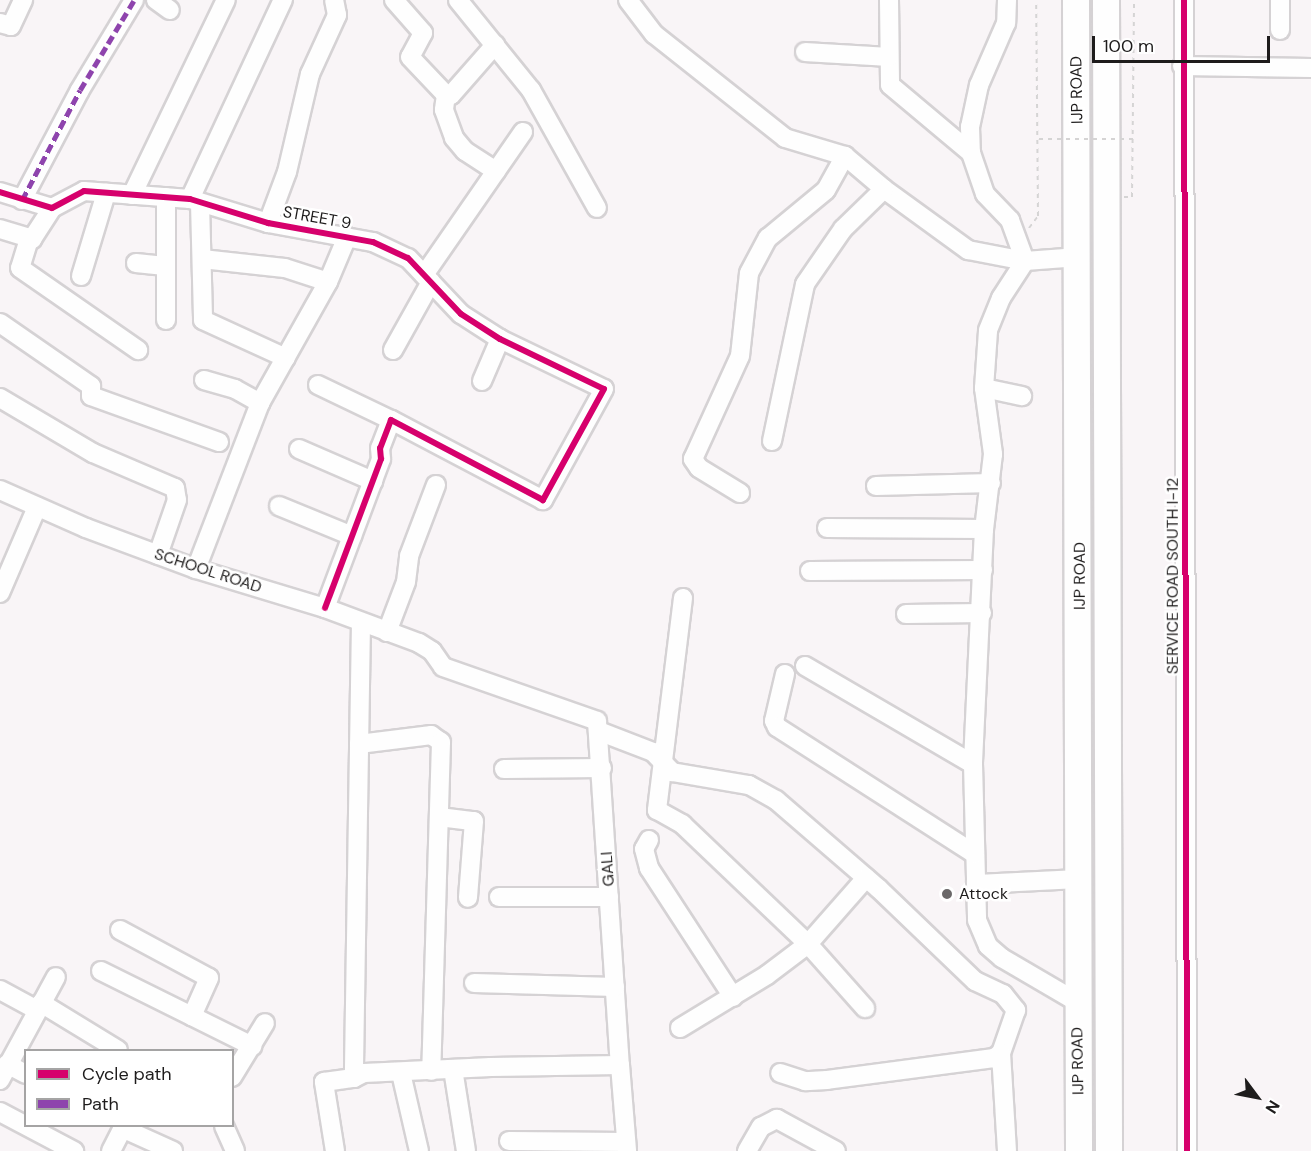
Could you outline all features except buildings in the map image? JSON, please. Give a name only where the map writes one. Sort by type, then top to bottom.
[{"type":"highway","name":"IJP ROAD","points":[[1076,0],[1079,257],[1080,879],[1077,1002],[1079,1151]]},
{"type":"highway","name":"IJP ROAD","points":[[1106,0],[1109,1151]]},
{"type":"street","points":[[0,23],[11,26],[23,0]]},
{"type":"street","points":[[22,200],[80,90],[134,0]]},
{"type":"street","points":[[132,195],[226,0]]},
{"type":"street","points":[[283,0],[195,201],[202,259],[205,323],[286,358]]},
{"type":"street","points":[[268,223],[287,172],[310,74],[337,15],[334,0]]},
{"type":"street","points":[[394,0],[423,33],[422,42],[410,57],[446,95]]},
{"type":"street","points":[[458,0],[531,90],[597,208]]},
{"type":"street","points":[[628,0],[654,34],[785,138],[845,156],[884,189],[968,250],[1025,261],[1079,257]]},
{"type":"street","points":[[889,0],[889,57],[893,91],[971,153]]},
{"type":"street","points":[[1007,0],[1006,23],[973,102],[971,153],[985,194],[1010,220],[1025,261]]},
{"type":"street","name":"SERVICE ROAD SOUTH I-12","points":[[1184,0],[1182,66],[1187,1151]]},
{"type":"street","points":[[1280,0],[1280,30]]},
{"type":"street","points":[[446,95],[451,95],[495,45]]},
{"type":"street","points":[[805,52],[889,57]]},
{"type":"street","points":[[1182,66],[1311,68]]},
{"type":"street","points":[[446,95],[444,110],[454,138],[465,151],[496,171]]},
{"type":"street","points":[[393,350],[427,278],[523,132]]},
{"type":"street","points":[[740,493],[699,468],[693,459],[740,356],[749,273],[768,238],[826,190],[845,156]]},
{"type":"street","points":[[772,441],[805,284],[843,229],[884,189]]},
{"type":"street","name":"STREET 9","points":[[52,208],[84,191],[166,197],[195,201],[268,223],[347,237],[392,248],[427,278],[461,314],[500,339],[603,389],[543,500],[391,420]]},
{"type":"street","points":[[0,192],[52,208],[29,239],[20,268],[138,350]]},
{"type":"street","points":[[81,276],[106,193]]},
{"type":"street","points":[[166,197],[166,320]]},
{"type":"street","points":[[0,229],[29,239]]},
{"type":"street","points":[[196,569],[260,403],[328,282],[347,237]]},
{"type":"street","points":[[202,259],[285,268],[328,282]]},
{"type":"street","points":[[1025,261],[1000,298],[988,331],[984,388],[993,454],[984,529],[982,613],[973,765],[977,920],[988,946],[1002,958],[1077,1002]]},
{"type":"street","points":[[136,263],[165,266]]},
{"type":"street","points":[[0,323],[91,386],[91,396],[219,442]]},
{"type":"street","points":[[482,381],[500,339]]},
{"type":"street","points":[[204,380],[235,389],[260,403]]},
{"type":"street","points":[[318,385],[391,420],[373,481],[325,608]]},
{"type":"street","points":[[984,388],[1022,396]]},
{"type":"street","points":[[0,398],[93,453],[175,488],[177,500],[159,555]]},
{"type":"street","points":[[299,449],[373,481]]},
{"type":"street","points":[[876,486],[990,483]]},
{"type":"street","points":[[387,632],[406,582],[409,556],[436,485]]},
{"type":"street","name":"SCHOOL ROAD","points":[[0,490],[37,507],[196,569],[325,608],[419,643],[432,651],[443,667],[594,719],[601,732]]},
{"type":"street","points":[[279,506],[352,536]]},
{"type":"street","points":[[0,593],[37,507]]},
{"type":"street","points":[[827,528],[984,529]]},
{"type":"street","points":[[810,571],[983,570]]},
{"type":"street","points":[[683,598],[657,810],[682,824],[808,944],[866,1008]]},
{"type":"street","points":[[906,614],[982,613]]},
{"type":"street","points":[[354,1078],[361,622]]},
{"type":"street","points":[[805,666],[973,765]]},
{"type":"street","points":[[785,674],[774,721],[777,727],[975,854]]},
{"type":"street","points":[[601,732],[663,759],[672,772],[762,791],[866,878],[975,981],[1014,1003],[1016,1015],[1001,1053],[1006,1151]]},
{"type":"street","name":"GALI","points":[[601,732],[609,897],[627,1149]]},
{"type":"street","points":[[359,744],[430,735],[441,742],[430,1071]]},
{"type":"street","points":[[504,769],[602,768]]},
{"type":"street","points":[[439,817],[474,821],[468,898]]},
{"type":"street","points":[[649,840],[644,849],[649,868],[733,997]]},
{"type":"street","points":[[680,1028],[733,997],[808,944],[866,878]]},
{"type":"street","points":[[976,884],[1080,879]]},
{"type":"street","points":[[499,897],[609,897]]},
{"type":"street","points":[[120,930],[209,978],[192,1016]]},
{"type":"street","points":[[101,971],[252,1046]]},
{"type":"street","points":[[24,1073],[5,1063],[56,977]]},
{"type":"street","points":[[474,983],[615,987]]},
{"type":"street","points":[[0,990],[39,1007],[116,1049]]},
{"type":"street","points":[[234,1074],[265,1023]]},
{"type":"street","points":[[780,1073],[805,1081],[827,1080],[982,1060],[1001,1053]]},
{"type":"street","points":[[335,1151],[324,1082],[354,1078],[364,1073],[620,1065]]},
{"type":"street","points":[[453,1069],[466,1151]]},
{"type":"street","points":[[401,1073],[419,1151]]},
{"type":"street","points":[[0,1112],[24,1125]]},
{"type":"street","points":[[747,1151],[761,1127],[777,1119],[829,1149]]},
{"type":"street","points":[[28,1127],[74,1151]]},
{"type":"street","points":[[111,1151],[123,1127],[173,1151]]},
{"type":"street","points":[[225,1127],[235,1151]]},
{"type":"street","points":[[509,1141],[627,1149]]},
{"type":"path","points":[[1036,0],[1038,216]]},
{"type":"path","points":[[1132,197],[1134,0]]},
{"type":"path","points":[[1039,139],[1132,139]]},
{"type":"marked path","points":[[22,200],[80,90],[134,0]]},
{"type":"cycle path","points":[[1184,0],[1187,1151]]},
{"type":"cycle path","points":[[0,192],[52,208],[84,191],[190,199],[268,223],[373,242],[408,258],[461,314],[500,339],[604,389],[543,500],[391,420],[380,448],[381,459],[325,608]]},
{"type":"place","name":"Attock","points":[[947,894]]}]
